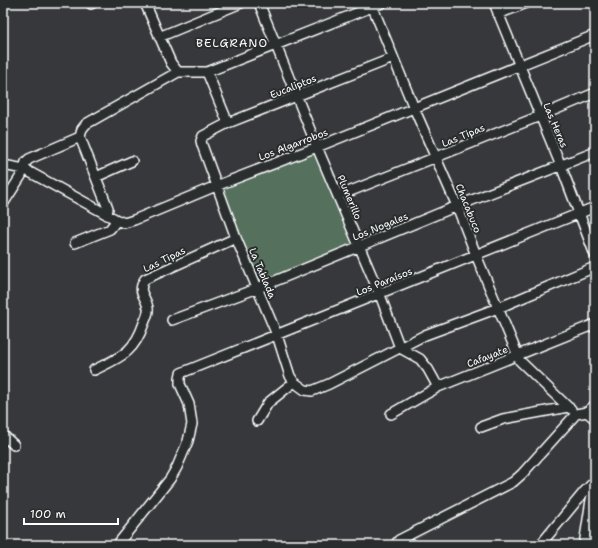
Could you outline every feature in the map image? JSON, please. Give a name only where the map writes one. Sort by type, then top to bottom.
[{"type":"street","points":[[145,3],[171,63],[178,72]]},
{"type":"street","points":[[160,37],[241,3]]},
{"type":"street","name":"Plumerillo","points":[[259,3],[317,147],[360,246],[400,348]]},
{"type":"street","points":[[107,215],[108,208],[80,137],[82,129],[86,124],[178,72],[207,72],[372,5],[382,3]]},
{"type":"street","name":"Las Heras","points":[[494,3],[561,166],[595,255]]},
{"type":"street","points":[[498,14],[527,3]]},
{"type":"street","name":"Chacabuco","points":[[372,5],[414,108],[458,206],[476,255],[520,361],[576,414]]},
{"type":"street","name":"Los Algarrobos","points":[[3,165],[24,169],[117,220],[124,222],[134,220],[595,35]]},
{"type":"street","name":"Eucaliptos","points":[[203,136],[228,123],[393,58]]},
{"type":"street","points":[[207,72],[228,123]]},
{"type":"street","name":"Las Tipas","points":[[338,196],[595,93]]},
{"type":"street","name":"La Tablada","points":[[203,136],[201,141],[216,186],[277,335],[290,376],[294,382]]},
{"type":"street","points":[[3,204],[21,176],[29,159],[80,137]]},
{"type":"street","name":"Los Nogales","points":[[172,320],[258,288],[595,152]]},
{"type":"street","points":[[96,177],[132,161]]},
{"type":"street","name":"Los Paraísos","points":[[117,545],[170,479],[188,441],[192,424],[189,404],[180,384],[181,374],[595,208]]},
{"type":"street","points":[[75,243],[110,229],[117,220]]},
{"type":"street","name":"Las Tipas","points":[[94,370],[128,352],[142,332],[149,310],[140,290],[141,285],[145,280],[236,238]]},
{"type":"street","points":[[257,420],[268,403],[294,382],[305,390],[312,391],[425,336],[498,308],[595,267]]},
{"type":"street","name":"Cafayate","points":[[391,414],[438,387],[595,324]]},
{"type":"street","points":[[400,348],[420,359],[428,369],[438,387]]},
{"type":"street","points":[[395,545],[399,540],[513,482],[576,414],[587,412],[595,405]]},
{"type":"street","points":[[481,427],[503,419],[568,407]]},
{"type":"street","points":[[587,412],[595,420]]},
{"type":"street","points":[[3,435],[14,445]]},
{"type":"street","points":[[541,544],[595,481]]},
{"type":"street","points":[[584,545],[595,484]]},
{"type":"green space","points":[[317,147],[359,246],[258,288],[216,186]]},
{"type":"district","name":"BELGRANO","points":[[232,43]]}]
